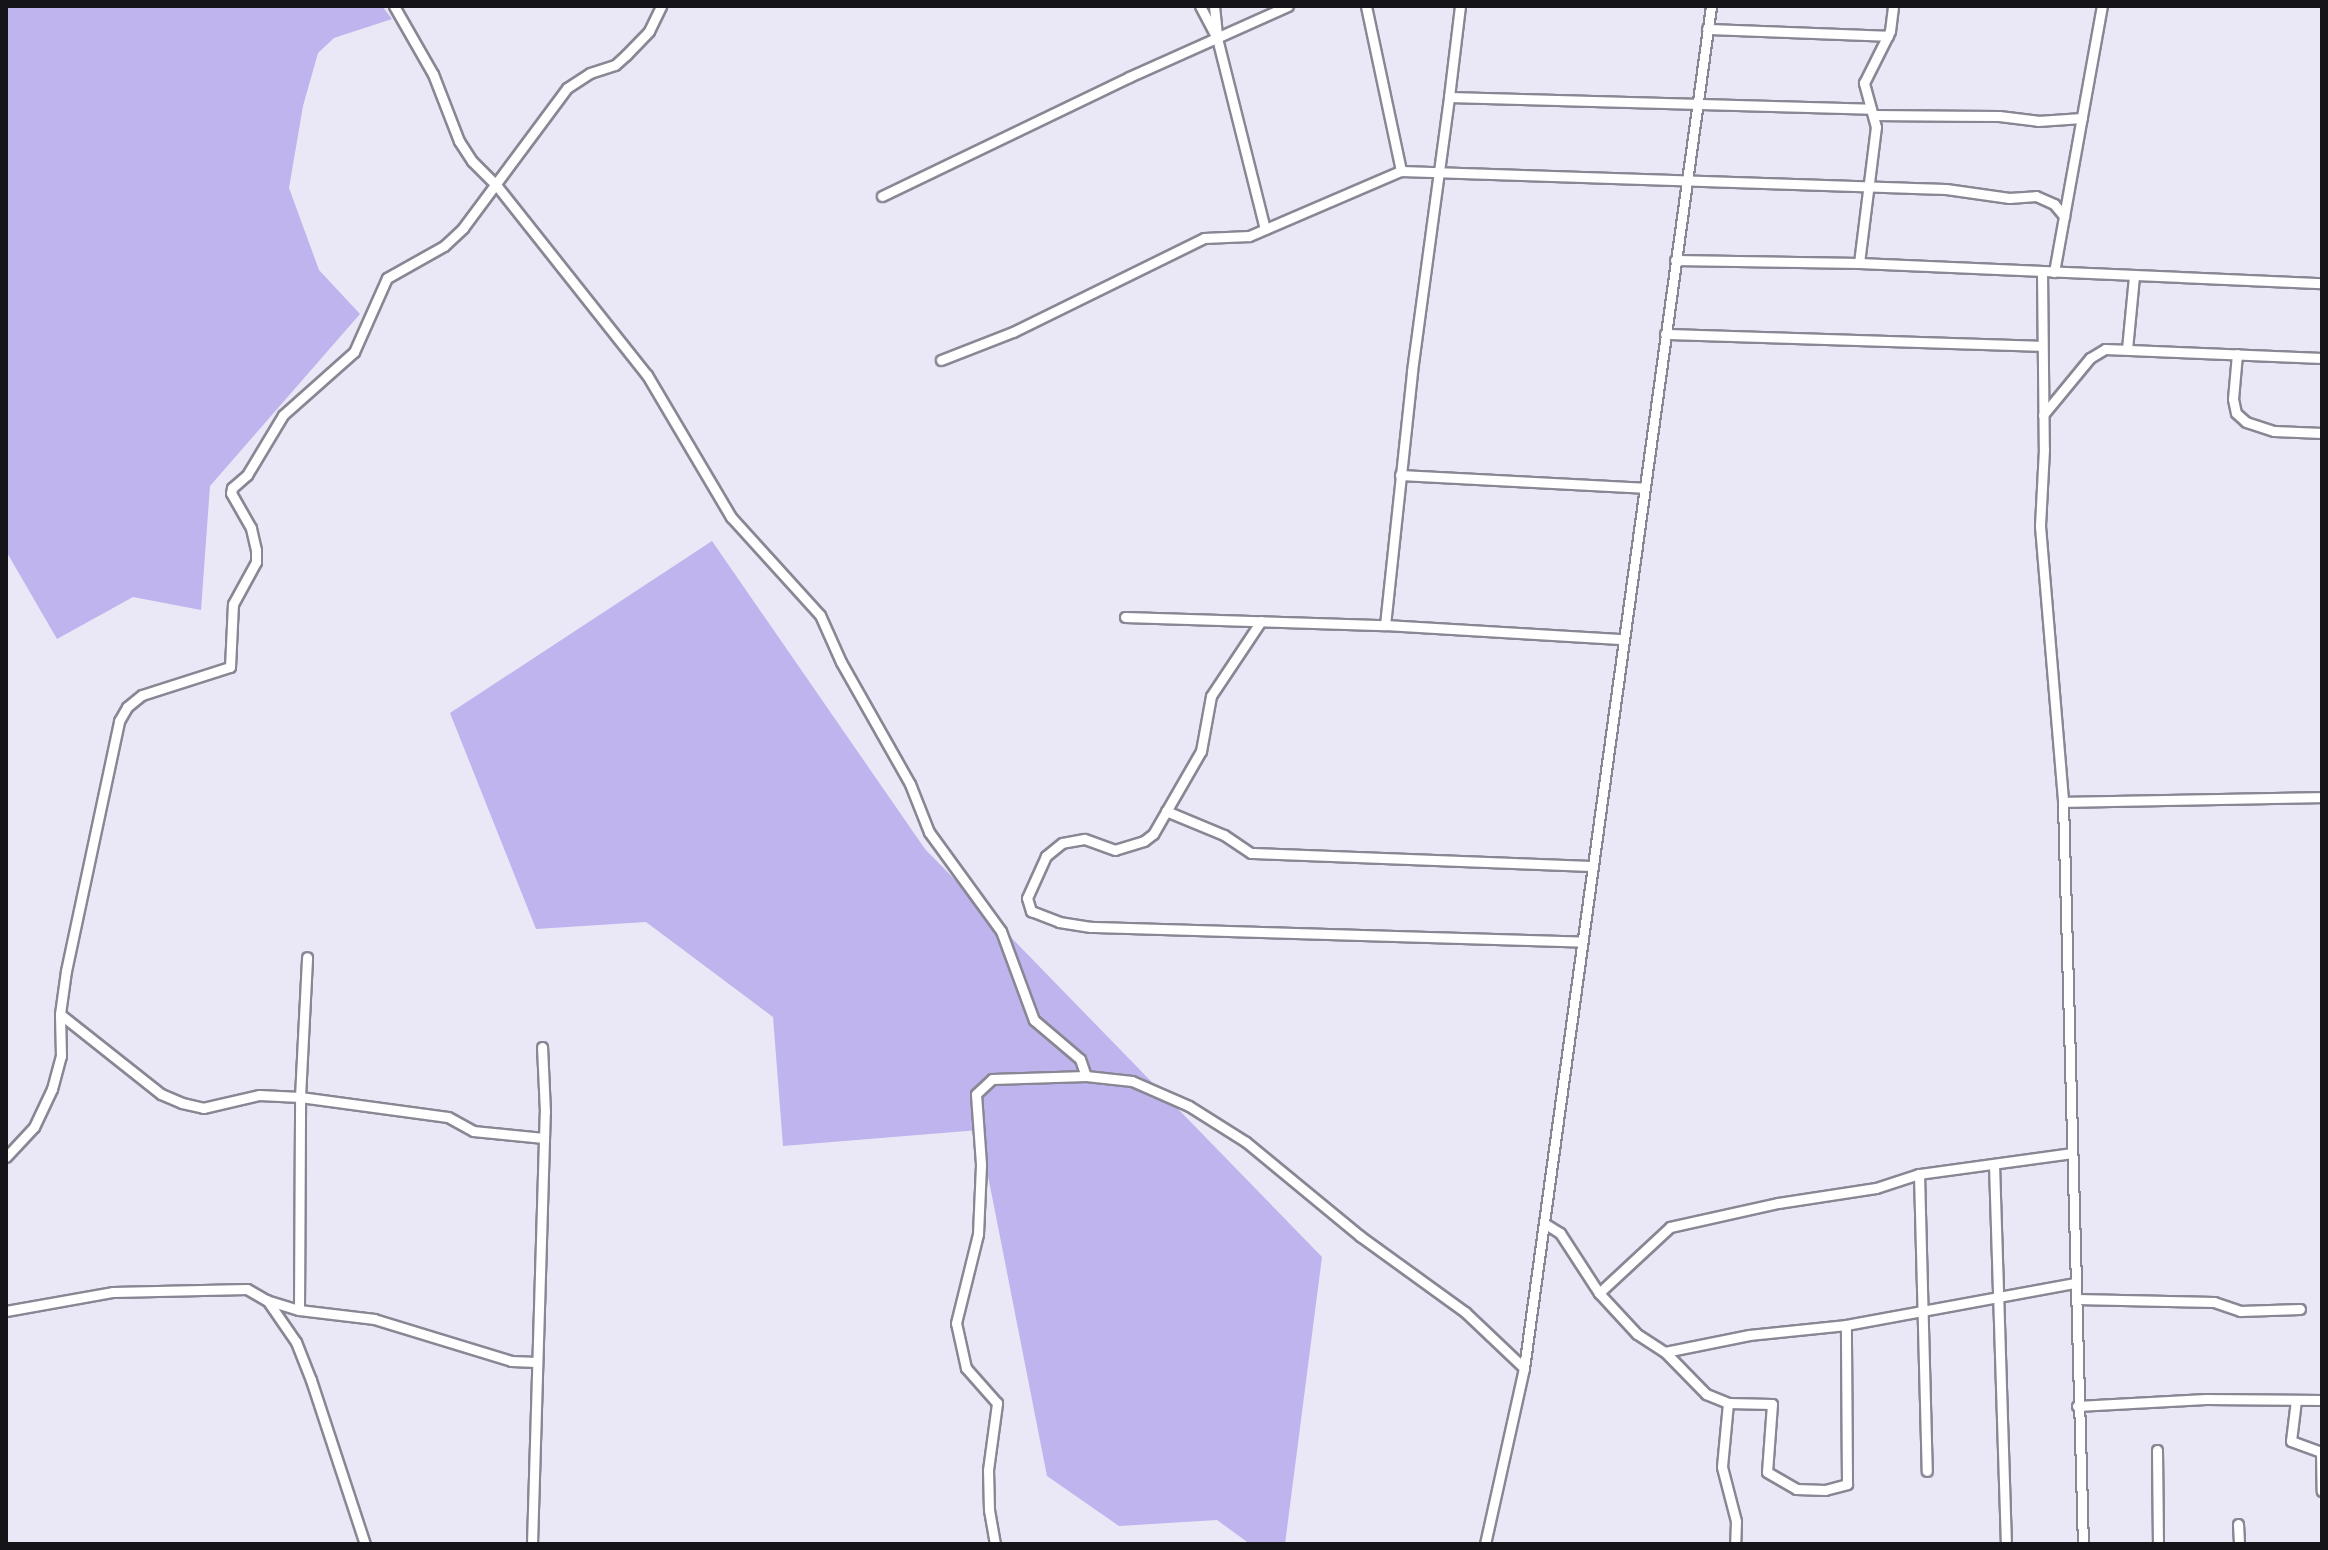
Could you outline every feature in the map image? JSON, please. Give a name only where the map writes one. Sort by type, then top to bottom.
[{"type":"street","points":[[394,6],[433,74],[459,141],[647,375],[731,517],[820,615],[841,662],[910,784],[929,832],[1001,931],[1034,1020],[1080,1059],[1086,1076]]},
{"type":"street","points":[[6,1157],[34,1127],[52,1089],[61,1056],[60,1014],[68,958],[119,721],[127,707],[142,695],[230,667],[233,604],[256,562],[251,528],[231,493],[232,488],[247,475],[283,415],[354,352],[387,278],[444,246],[497,186],[567,88],[590,73],[615,65],[649,31],[661,6]]},
{"type":"street","points":[[1200,6],[1217,38]]},
{"type":"street","points":[[1214,6],[1217,38],[1265,229]]},
{"type":"street","points":[[882,196],[1288,6]]},
{"type":"street","points":[[1366,6],[1401,171]]},
{"type":"street","points":[[1385,625],[1426,255],[1440,174],[1460,6]]},
{"type":"street","points":[[1485,1544],[1524,1368],[1711,6]]},
{"type":"street","points":[[1859,263],[1876,127],[1864,83],[1888,36],[1893,6]]},
{"type":"street","points":[[2054,272],[2102,6]]},
{"type":"street","points":[[1707,29],[1888,36]]},
{"type":"street","points":[[1449,97],[1999,116],[2038,121],[2082,118]]},
{"type":"street","points":[[941,360],[1013,332],[1204,238],[1249,236],[1401,171],[1946,189],[2009,198],[2036,196],[2054,204],[2064,216]]},
{"type":"street","points":[[1675,260],[1859,263],[2322,283]]},
{"type":"street","points":[[2042,272],[2040,526],[2063,802],[2083,1544]]},
{"type":"street","points":[[2127,349],[2134,276]]},
{"type":"street","points":[[1665,334],[2041,346]]},
{"type":"street","points":[[2043,415],[2090,358],[2105,349],[2322,358]]},
{"type":"street","points":[[2237,354],[2233,399],[2236,413],[2246,422],[2274,431],[2322,433]]},
{"type":"street","points":[[1400,475],[1644,488]]},
{"type":"street","points":[[1125,617],[1385,625],[1624,639]]},
{"type":"street","points":[[1261,621],[1211,696],[1201,751],[1153,834],[1115,850],[1084,839],[1073,839],[1052,850],[1027,898],[1031,911],[1059,922],[1091,927],[1582,942]]},
{"type":"street","points":[[2063,802],[2322,797]]},
{"type":"street","points":[[1166,811],[1224,835],[1251,853],[1593,866]]},
{"type":"street","points":[[299,1310],[300,1097],[307,957]]},
{"type":"street","points":[[60,1014],[161,1094],[182,1103],[203,1108],[259,1095],[300,1097],[448,1117],[473,1131],[544,1138]]},
{"type":"street","points":[[532,1544],[544,1138],[542,1047]]},
{"type":"street","points":[[995,1544],[989,1510],[988,1470],[997,1422],[997,1403],[966,1368],[956,1323],[978,1234],[981,1164],[976,1094],[992,1079],[1086,1076],[1132,1081],[1189,1106],[1246,1142],[1360,1236],[1465,1312],[1524,1368]]},
{"type":"street","points":[[1599,1293],[1670,1227],[1778,1203],[1876,1188],[1919,1174],[2072,1153]]},
{"type":"street","points":[[1994,1164],[2006,1544]]},
{"type":"street","points":[[1919,1174],[1927,1471]]},
{"type":"street","points":[[1544,1223],[1560,1233],[1599,1293],[1637,1334],[1665,1352],[1706,1394],[1728,1403],[1772,1404],[1767,1472],[1796,1489],[1825,1490],[1847,1484],[1846,1325]]},
{"type":"street","points":[[1665,1352],[1749,1335],[1846,1325],[2075,1283]]},
{"type":"street","points":[[6,1311],[113,1292],[247,1289],[266,1300],[299,1310],[374,1319],[511,1361],[537,1362]]},
{"type":"street","points":[[2076,1299],[2214,1302],[2240,1311],[2300,1309]]},
{"type":"street","points":[[266,1300],[296,1342],[365,1544]]},
{"type":"street","points":[[2077,1406],[2206,1399],[2322,1400]]},
{"type":"street","points":[[2296,1400],[2291,1441],[2322,1452],[2322,1491]]},
{"type":"street","points":[[1728,1403],[1722,1467],[1736,1521],[1735,1544]]},
{"type":"street","points":[[2157,1450],[2158,1544]]},
{"type":"street","points":[[2238,1524],[2239,1544]]},
{"type":"shaded area","points":[[6,6],[382,6],[392,19],[334,38],[318,53],[303,106],[289,188],[319,270],[360,314],[210,486],[201,610],[133,597],[57,639],[6,551]]},
{"type":"shaded area","points":[[712,541],[925,849],[1322,1257],[1285,1544],[1250,1544],[1217,1520],[1119,1526],[1047,1476],[979,1130],[783,1146],[773,1017],[646,922],[536,929],[450,713]]}]
